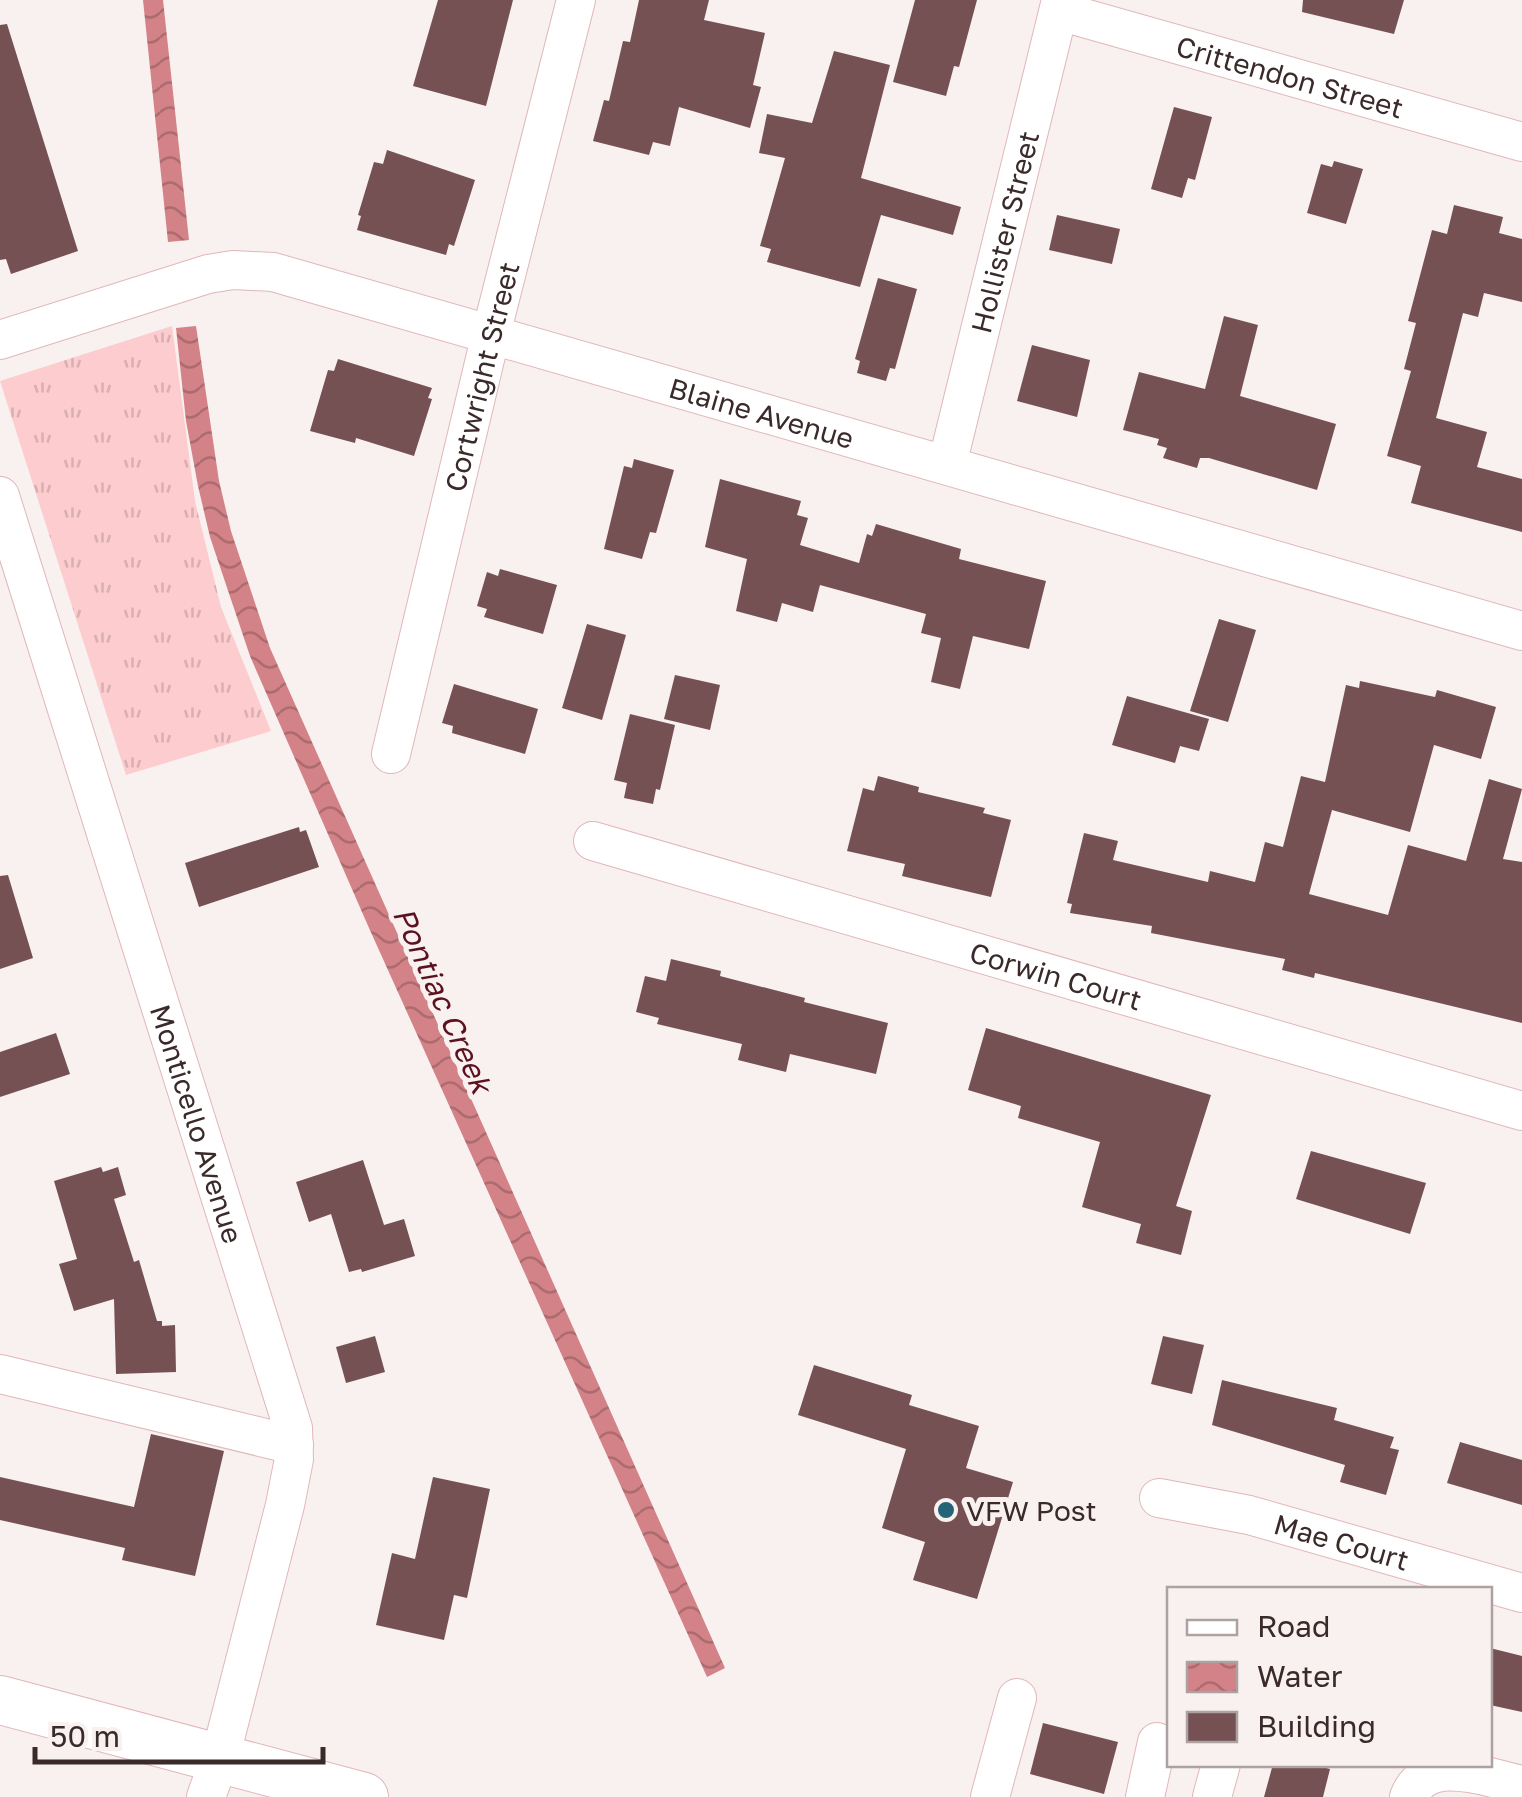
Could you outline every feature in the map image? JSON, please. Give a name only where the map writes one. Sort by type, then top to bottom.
[{"type":"main road","points":[[0,1700],[213,1778],[364,1797]]},
{"type":"street","name":"Cortwright Street","points":[[391,754],[576,0]]},
{"type":"street","name":"Crittendon Street","points":[[1060,6],[1463,128],[1522,142]]},
{"type":"street","name":"Hollister Street","points":[[947,465],[1060,6]]},
{"type":"street","name":"Blaine Avenue","points":[[0,340],[233,270],[288,275],[1522,631]]},
{"type":"street","name":"Monticello Avenue","points":[[0,496],[290,1415],[294,1445],[285,1506],[213,1778]]},
{"type":"street","name":"Corwin Court","points":[[593,841],[1522,1111]]},
{"type":"street","points":[[0,1374],[294,1445]]},
{"type":"street","name":"Mae Court","points":[[1159,1498],[1249,1515],[1522,1592]]},
{"type":"street","points":[[990,1797],[1017,1698]]},
{"type":"street","points":[[1146,1797],[1157,1742]]},
{"type":"street","points":[[1212,1797],[1221,1767]]},
{"type":"street","points":[[1409,1797],[1414,1785],[1433,1773],[1455,1771],[1522,1785]]},
{"type":"green space","points":[[172,326],[195,501],[221,607],[271,731],[126,775],[0,381]]},
{"type":"water","points":[[143,0],[163,0],[189,240],[168,242]]},
{"type":"water","points":[[196,326],[219,481],[231,531],[270,648],[725,1668],[707,1677],[250,656],[210,537],[186,421],[176,328]]},
{"type":"building","points":[[438,0],[513,0],[486,106],[413,86]]},
{"type":"building","points":[[639,0],[709,0],[704,20],[765,33],[753,85],[761,87],[750,128],[679,107],[670,146],[653,142],[649,155],[593,141],[604,100],[609,101],[623,41],[630,42]]},
{"type":"building","points":[[915,0],[977,0],[959,67],[954,66],[946,96],[893,82]]},
{"type":"building","points":[[1303,0],[1404,0],[1394,34],[1302,12]]},
{"type":"building","points":[[7,24],[78,251],[11,274],[6,259],[0,260],[0,25]]},
{"type":"building","points":[[834,51],[890,65],[861,178],[961,207],[953,235],[881,215],[860,287],[767,262],[771,249],[760,246],[785,158],[759,153],[767,114],[812,123]]},
{"type":"building","points":[[1174,107],[1212,117],[1195,180],[1188,178],[1182,198],[1151,189]]},
{"type":"building","points":[[387,150],[475,180],[454,246],[449,244],[446,255],[357,230],[374,162],[383,164]]},
{"type":"building","points":[[1334,161],[1363,169],[1346,224],[1307,213],[1321,164],[1332,167]]},
{"type":"building","points":[[1454,205],[1503,217],[1499,233],[1522,239],[1522,302],[1484,293],[1478,317],[1463,313],[1436,418],[1487,432],[1477,467],[1522,479],[1522,532],[1411,503],[1421,466],[1387,456],[1411,371],[1404,369],[1416,323],[1408,321],[1432,230],[1447,234]]},
{"type":"building","points":[[1057,215],[1120,229],[1112,264],[1049,250]]},
{"type":"building","points":[[878,278],[917,289],[895,369],[890,368],[886,381],[857,373],[860,361],[855,359]]},
{"type":"building","points":[[1224,316],[1258,325],[1240,396],[1336,424],[1317,490],[1209,458],[1200,458],[1197,468],[1163,458],[1167,448],[1157,445],[1159,439],[1123,430],[1139,372],[1205,389]]},
{"type":"building","points":[[1032,345],[1090,360],[1077,417],[1017,401]]},
{"type":"building","points":[[338,359],[432,388],[414,456],[356,438],[355,443],[310,431],[328,370],[334,371]]},
{"type":"building","points":[[634,459],[674,470],[656,533],[650,532],[642,559],[604,549],[624,466],[632,468]]},
{"type":"building","points":[[720,479],[801,501],[797,515],[808,518],[800,545],[859,563],[867,534],[872,536],[876,524],[961,549],[959,559],[1046,581],[1029,649],[973,636],[960,689],[931,682],[941,638],[921,633],[926,614],[820,585],[813,612],[782,603],[777,622],[736,611],[747,559],[705,547]]},
{"type":"building","points":[[500,569],[557,585],[543,634],[484,617],[487,609],[477,606],[487,572],[498,576]]},
{"type":"building","points":[[1219,619],[1256,630],[1228,722],[1190,711]]},
{"type":"building","points":[[587,624],[626,635],[602,720],[562,708]]},
{"type":"building","points":[[675,675],[720,685],[710,730],[664,719]]},
{"type":"building","points":[[1360,681],[1435,697],[1437,690],[1496,707],[1481,759],[1434,745],[1410,832],[1332,810],[1309,894],[1388,915],[1408,845],[1466,861],[1489,779],[1522,789],[1503,859],[1522,862],[1522,1023],[1315,973],[1314,978],[1282,970],[1285,959],[1151,933],[1152,926],[1070,913],[1072,904],[1067,903],[1084,833],[1118,841],[1113,860],[1208,882],[1210,871],[1255,882],[1265,842],[1283,847],[1301,776],[1325,782],[1346,685],[1359,688]]},
{"type":"building","points":[[454,684],[538,709],[525,754],[452,733],[453,726],[442,723]]},
{"type":"building","points":[[1127,696],[1209,719],[1199,751],[1180,746],[1175,763],[1112,745]]},
{"type":"building","points":[[630,714],[675,725],[653,804],[624,798],[627,783],[614,780]]},
{"type":"building","points":[[878,776],[919,787],[918,792],[985,808],[983,813],[1011,820],[991,897],[902,876],[905,864],[847,851],[863,788],[874,791]]},
{"type":"building","points":[[299,827],[300,832],[306,830],[319,867],[199,907],[185,863]]},
{"type":"building","points":[[8,875],[33,958],[0,969],[0,876]]},
{"type":"building","points":[[671,959],[805,998],[804,1002],[888,1023],[876,1074],[790,1054],[786,1072],[738,1060],[742,1044],[657,1024],[659,1018],[636,1012],[645,976],[666,981]]},
{"type":"building","points":[[986,1028],[1211,1095],[1176,1206],[1192,1211],[1181,1255],[1136,1243],[1141,1224],[1082,1207],[1100,1142],[1018,1118],[1021,1106],[968,1090]]},
{"type":"building","points":[[56,1033],[70,1074],[0,1097],[0,1052]]},
{"type":"building","points":[[1311,1151],[1426,1183],[1410,1234],[1296,1199]]},
{"type":"building","points":[[363,1160],[384,1225],[404,1219],[415,1256],[362,1272],[349,1272],[331,1214],[309,1222],[296,1182]]},
{"type":"building","points":[[101,1167],[103,1172],[118,1167],[126,1195],[114,1199],[134,1262],[139,1260],[157,1321],[162,1321],[162,1326],[175,1325],[176,1372],[116,1374],[114,1299],[74,1311],[59,1264],[77,1259],[54,1181]]},
{"type":"building","points":[[375,1336],[385,1372],[346,1383],[336,1347]]},
{"type":"building","points":[[1163,1336],[1204,1345],[1192,1394],[1151,1384]]},
{"type":"building","name":"VFW Post","points":[[814,1365],[912,1395],[909,1405],[979,1426],[966,1468],[1013,1482],[977,1599],[913,1580],[925,1542],[882,1528],[906,1449],[798,1415]]},
{"type":"building","points":[[1222,1380],[1337,1408],[1334,1420],[1394,1437],[1390,1448],[1399,1450],[1386,1495],[1340,1482],[1345,1465],[1212,1425]]},
{"type":"building","points":[[151,1434],[224,1451],[195,1576],[122,1560],[125,1548],[0,1520],[0,1477],[134,1507]]},
{"type":"building","points":[[1460,1442],[1522,1460],[1522,1505],[1447,1483]]},
{"type":"building","points":[[433,1477],[490,1489],[467,1598],[454,1595],[444,1640],[376,1625],[392,1553],[415,1559]]},
{"type":"building","points":[[1492,1648],[1522,1656],[1522,1712],[1492,1705]]},
{"type":"building","points":[[1043,1723],[1118,1742],[1104,1794],[1030,1774]]},
{"type":"building","points":[[1272,1767],[1330,1769],[1323,1797],[1264,1797]]},
{"type":"place","name":"VFW Post","points":[[946,1510]]},
{"type":"water label","name":"Pontiac Creek","points":[[443,1000]]}]
